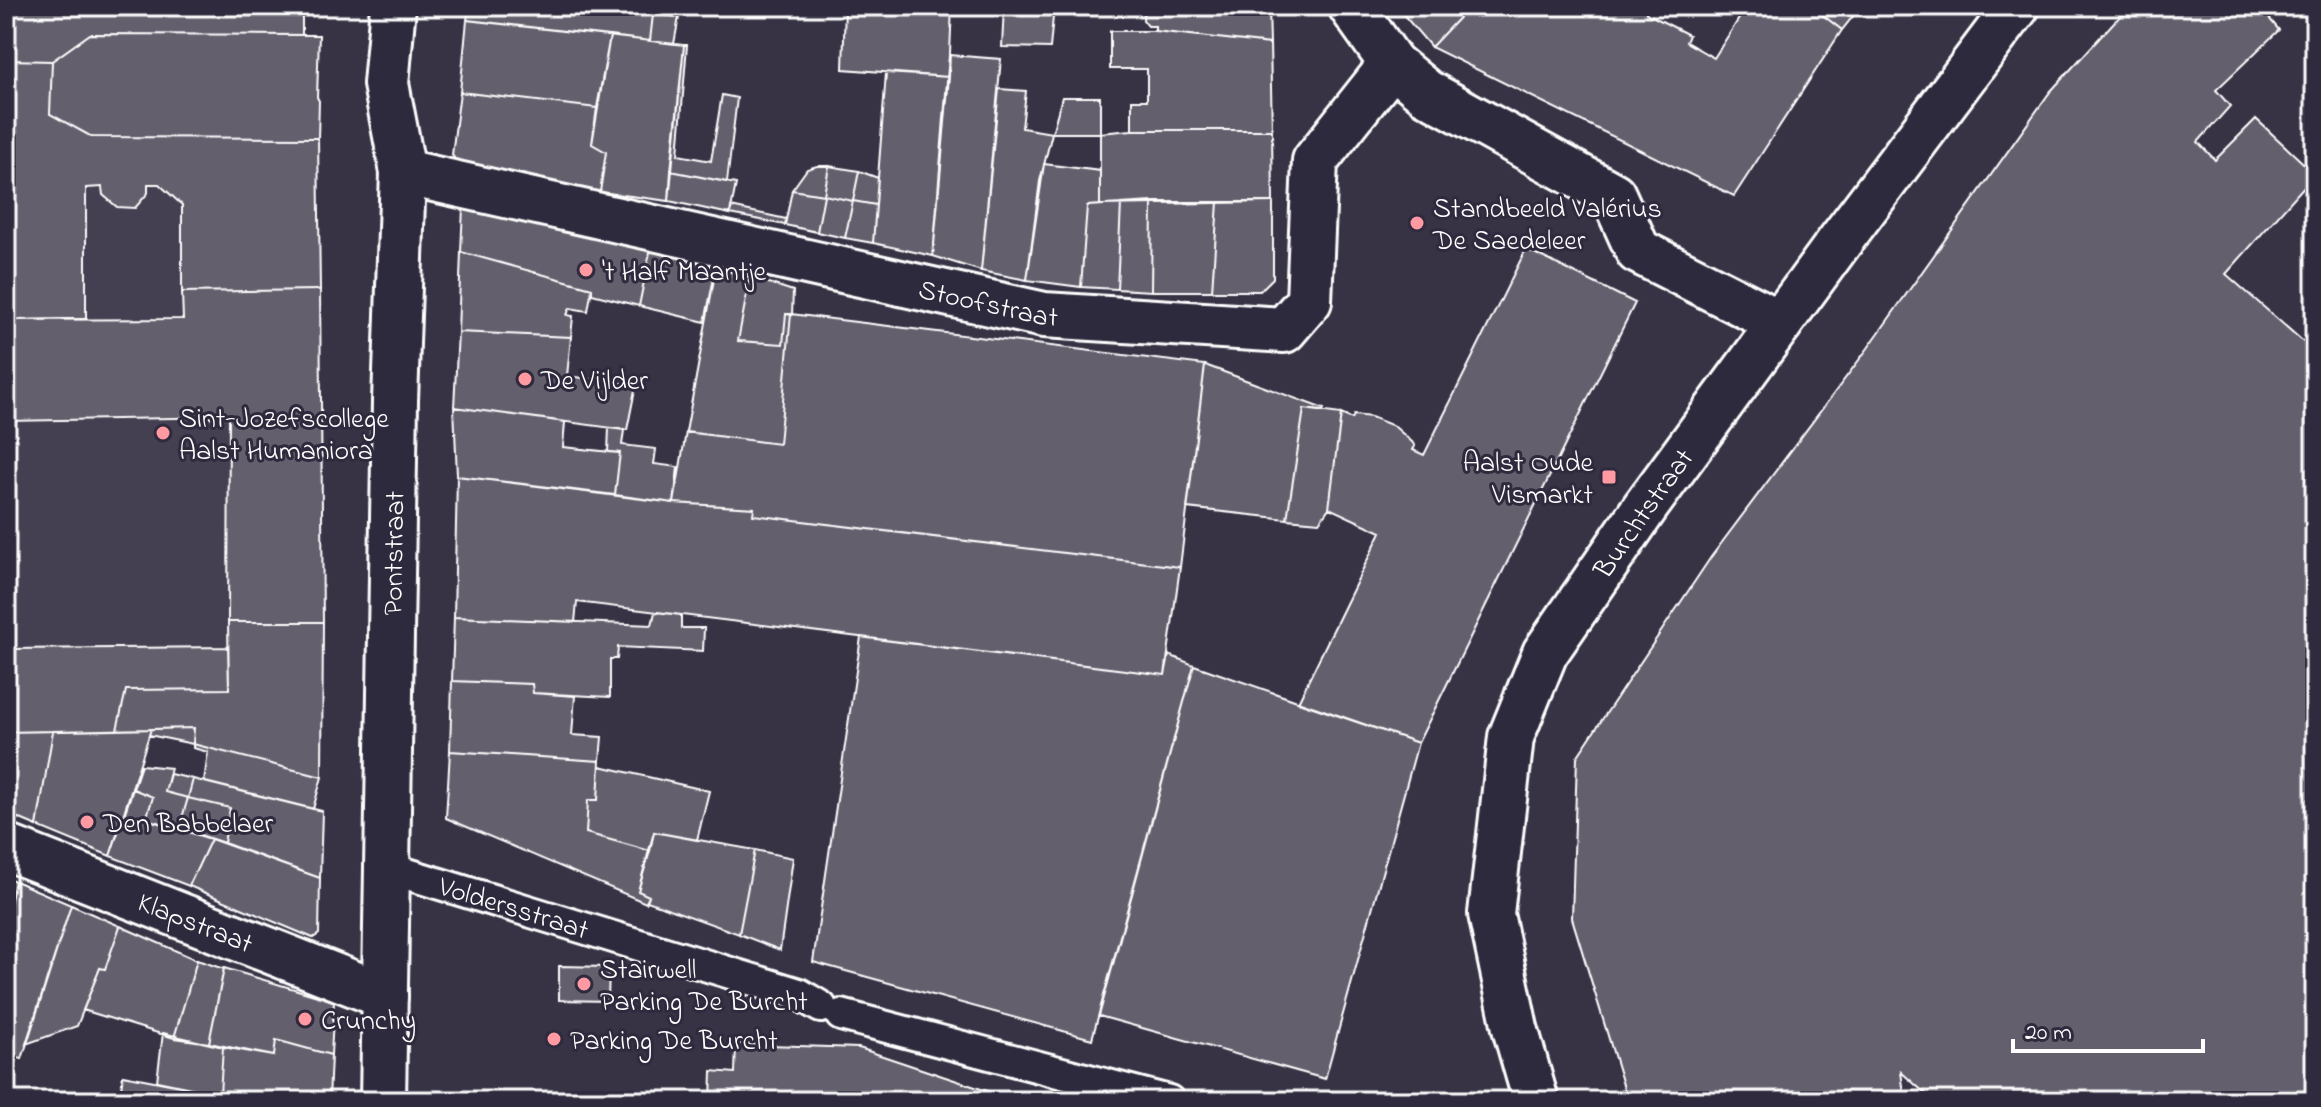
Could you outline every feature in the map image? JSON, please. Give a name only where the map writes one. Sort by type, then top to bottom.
[{"type":"street","name":"Pontstraat","points":[[383,1101],[395,401],[403,172],[386,84],[393,6]]},
{"type":"street","points":[[1351,6],[1392,64],[1426,92],[1613,195],[1638,251],[1780,323]]},
{"type":"street","name":"Burchtstraat","points":[[1527,1099],[1491,914],[1511,737],[1545,653],[1646,506],[2017,6]]},
{"type":"street","name":"Stoofstraat","points":[[403,172],[1044,315],[1284,330],[1309,301],[1315,161],[1392,64]]},
{"type":"street","name":"Klapstraat","points":[[6,847],[385,996]]},
{"type":"lane","name":"Voldersstraat","points":[[388,868],[799,994],[831,1011],[1169,1101]]},
{"type":"shaded area","name":"Sint-Jozefscollege Aalst Humaniora","points":[[6,6],[320,6],[302,8],[302,35],[319,35],[322,777],[193,744],[194,729],[6,732]]},
{"type":"building","points":[[6,6],[320,8],[302,8],[302,35],[90,34],[52,61],[6,60]]},
{"type":"building","points":[[469,6],[654,6],[650,41],[467,20]]},
{"type":"building","points":[[845,6],[952,6],[949,77],[843,69]]},
{"type":"building","points":[[1004,6],[1054,6],[1050,48],[1002,47]]},
{"type":"building","points":[[1144,6],[1269,6],[1270,44],[1155,31],[1155,26],[1148,26],[1143,20]]},
{"type":"building","points":[[1396,6],[1470,6],[1431,47]]},
{"type":"building","points":[[1470,6],[1645,6],[1646,13],[1689,35],[1686,42],[1714,58],[1747,6],[1811,6],[1842,30],[1734,196],[1431,47]]},
{"type":"building","points":[[1811,6],[1861,6],[1842,30]]},
{"type":"building","points":[[2134,6],[2259,6],[2279,30],[2216,90],[2230,106],[2198,142],[2215,160],[2256,119],[2315,174],[2226,274],[2315,352],[2315,1101],[1934,1101],[1901,1072],[1905,1101],[1628,1101],[1572,918],[1577,757],[1711,557],[1868,348],[2050,92],[2115,21]]},
{"type":"building","points":[[653,14],[679,17],[674,44],[650,41]]},
{"type":"building","points":[[467,20],[610,36],[597,108],[460,92]]},
{"type":"building","points":[[1110,31],[1155,31],[1270,44],[1272,130],[1132,130],[1132,100],[1147,100],[1147,69],[1110,69]]},
{"type":"building","points":[[90,34],[319,35],[318,138],[92,137],[50,114],[52,61]]},
{"type":"building","points":[[610,36],[684,45],[669,201],[600,192],[606,152],[592,144]]},
{"type":"building","points":[[684,45],[687,45],[678,155],[711,161],[722,95],[737,98],[727,182],[671,171]]},
{"type":"building","points":[[949,55],[1001,59],[981,271],[933,256]]},
{"type":"building","points":[[6,60],[52,61],[50,114],[92,137],[318,138],[320,290],[182,292],[182,205],[159,184],[148,184],[148,193],[135,208],[117,207],[103,195],[102,187],[86,188],[86,319],[6,320]]},
{"type":"building","points":[[886,73],[949,77],[933,256],[873,243]]},
{"type":"building","points":[[999,89],[1026,91],[1022,128],[1052,133],[1040,181],[1027,280],[981,271]]},
{"type":"building","points":[[460,92],[597,108],[592,144],[606,152],[600,192],[461,167],[452,155]]},
{"type":"building","points":[[1062,97],[1100,97],[1100,133],[1052,133]]},
{"type":"building","points":[[1132,130],[1272,130],[1273,202],[1100,205],[1100,133]]},
{"type":"building","points":[[1044,164],[1100,171],[1100,205],[1087,206],[1081,287],[1027,280]]},
{"type":"building","points":[[829,166],[824,195],[792,190],[807,169]]},
{"type":"building","points":[[829,166],[859,171],[853,201],[824,195]]},
{"type":"building","points":[[671,171],[736,184],[730,214],[669,201]]},
{"type":"building","points":[[859,171],[878,178],[876,205],[853,201]]},
{"type":"building","points":[[792,190],[824,195],[817,232],[785,225]]},
{"type":"building","points":[[824,195],[853,201],[845,238],[817,232]]},
{"type":"building","points":[[853,201],[876,205],[873,243],[845,238]]},
{"type":"building","points":[[1152,202],[1218,202],[1212,291],[1151,291]]},
{"type":"building","points":[[1152,202],[1151,291],[1117,289],[1121,204]]},
{"type":"building","points":[[1218,202],[1273,202],[1273,278],[1260,291],[1212,291]]},
{"type":"building","points":[[1121,204],[1117,289],[1081,287],[1087,206]]},
{"type":"building","name":"'t Half Maantje","points":[[463,207],[651,247],[639,306],[592,294],[592,288],[461,252]]},
{"type":"building","points":[[731,207],[786,219],[785,225],[730,214]]},
{"type":"building","points":[[651,247],[716,268],[705,322],[639,306]]},
{"type":"building","points":[[1526,249],[1635,303],[1418,743],[1298,702],[1381,532],[1329,508],[1341,414],[1352,419],[1354,415],[1371,417],[1394,426],[1412,442],[1415,446],[1413,450],[1424,455]]},
{"type":"building","points":[[461,252],[592,288],[588,311],[570,308],[567,315],[573,316],[571,337],[458,332]]},
{"type":"building","points":[[716,268],[750,277],[738,341],[783,344],[786,314],[791,314],[779,444],[686,432]]},
{"type":"building","points":[[750,277],[793,291],[792,315],[786,314],[783,344],[738,341]]},
{"type":"building","points":[[320,290],[323,622],[228,622],[229,417],[6,421],[6,320],[183,319],[182,292]]},
{"type":"building","points":[[791,314],[1205,365],[1180,567],[753,515],[754,508],[674,503],[686,432],[779,444]]},
{"type":"building","name":"De Vijlder","points":[[458,332],[571,337],[567,376],[636,385],[627,430],[454,407]]},
{"type":"building","points":[[1205,365],[1324,409],[1304,409],[1287,519],[1187,508]]},
{"type":"building","points":[[454,407],[565,422],[563,447],[620,453],[615,495],[457,476]]},
{"type":"building","points":[[1304,409],[1341,414],[1329,508],[1319,522],[1287,519]]},
{"type":"building","points":[[609,428],[624,430],[622,445],[656,449],[654,464],[678,467],[674,503],[615,495],[620,453],[608,452]]},
{"type":"building","points":[[457,476],[674,503],[754,508],[753,515],[1180,567],[1165,675],[577,602],[575,622],[454,617]]},
{"type":"building","points":[[655,612],[681,615],[681,628],[704,628],[703,651],[618,647],[617,659],[610,659],[610,697],[533,693],[532,684],[452,681],[454,617],[652,625]]},
{"type":"building","points":[[228,622],[323,622],[322,777],[193,744],[194,728],[117,730],[126,690],[229,689]]},
{"type":"building","points":[[861,637],[1165,675],[1169,655],[1194,665],[1092,1039],[813,962]]},
{"type":"building","points":[[228,647],[229,689],[126,690],[117,730],[6,732],[6,649]]},
{"type":"building","points":[[1194,665],[1418,743],[1325,1079],[1099,1016]]},
{"type":"building","points":[[452,681],[532,684],[533,693],[575,696],[572,735],[602,737],[600,761],[450,751]]},
{"type":"building","points":[[194,728],[193,744],[149,735],[151,729]]},
{"type":"building","points":[[151,729],[110,856],[37,826],[53,731]]},
{"type":"building","points":[[53,731],[37,826],[6,813],[6,732]]},
{"type":"building","points":[[193,744],[322,777],[313,809],[204,782],[208,752],[193,748]]},
{"type":"building","points":[[450,751],[600,761],[598,800],[588,800],[586,833],[650,851],[638,891],[649,896],[646,903],[446,818]]},
{"type":"building","points":[[141,765],[171,768],[165,792],[188,798],[179,828],[146,819],[153,797],[133,789]]},
{"type":"building","points":[[600,766],[709,791],[697,840],[654,832],[650,851],[586,833],[588,800],[598,800]]},
{"type":"building","points":[[170,774],[193,779],[188,798],[165,792]]},
{"type":"building","points":[[193,779],[322,811],[320,878],[224,843],[230,808],[188,798]]},
{"type":"building","points":[[133,789],[153,797],[146,819],[211,839],[189,886],[110,856]]},
{"type":"building","points":[[188,798],[230,808],[224,843],[179,828]]},
{"type":"building","points":[[654,832],[755,850],[739,934],[647,901],[649,896],[638,891]]},
{"type":"building","points":[[211,839],[320,878],[319,934],[313,938],[189,886]]},
{"type":"building","points":[[755,850],[793,858],[780,950],[739,934]]},
{"type":"building","points":[[6,877],[15,881],[6,923]]},
{"type":"building","points":[[15,881],[71,905],[22,1059],[6,1054],[6,923]]},
{"type":"building","points":[[71,905],[120,926],[105,969],[100,968],[77,1026],[26,1044]]},
{"type":"building","points":[[120,926],[197,960],[174,1038],[83,1010],[100,968],[105,969]]},
{"type":"building","points":[[197,960],[224,969],[209,1043],[174,1038]]},
{"type":"building","name":"Stairwell Parking De Burcht","points":[[559,966],[609,967],[608,1001],[559,1000]]},
{"type":"building","points":[[224,968],[334,1001],[331,1055],[276,1040],[274,1056],[209,1043]]},
{"type":"building","points":[[163,1033],[223,1047],[220,1094],[157,1081]]},
{"type":"building","points":[[276,1040],[331,1055],[329,1101],[245,1101],[220,1094],[223,1047],[274,1056]]},
{"type":"building","points":[[736,1044],[859,1048],[1017,1101],[711,1101],[712,1071],[735,1073]]},
{"type":"building","points":[[123,1075],[242,1098],[245,1101],[119,1101]]},
{"type":"place","name":"Standbeeld Valérius De Saedeleer","points":[[1417,223]]},
{"type":"place","name":"'t Half Maantje","points":[[586,270]]},
{"type":"place","name":"De Vijlder","points":[[525,379]]},
{"type":"place","name":"Sint-Jozefscollege Aalst Humaniora","points":[[163,433]]},
{"type":"place","name":"Aalst Oude Vismarkt","points":[[1609,477]]},
{"type":"place","name":"Den Babbelaer","points":[[87,822]]},
{"type":"place","name":"Stairwell Parking De Burcht","points":[[584,984]]},
{"type":"place","name":"Crunchy","points":[[305,1019]]},
{"type":"place","name":"Parking De Burcht","points":[[554,1039]]}]
